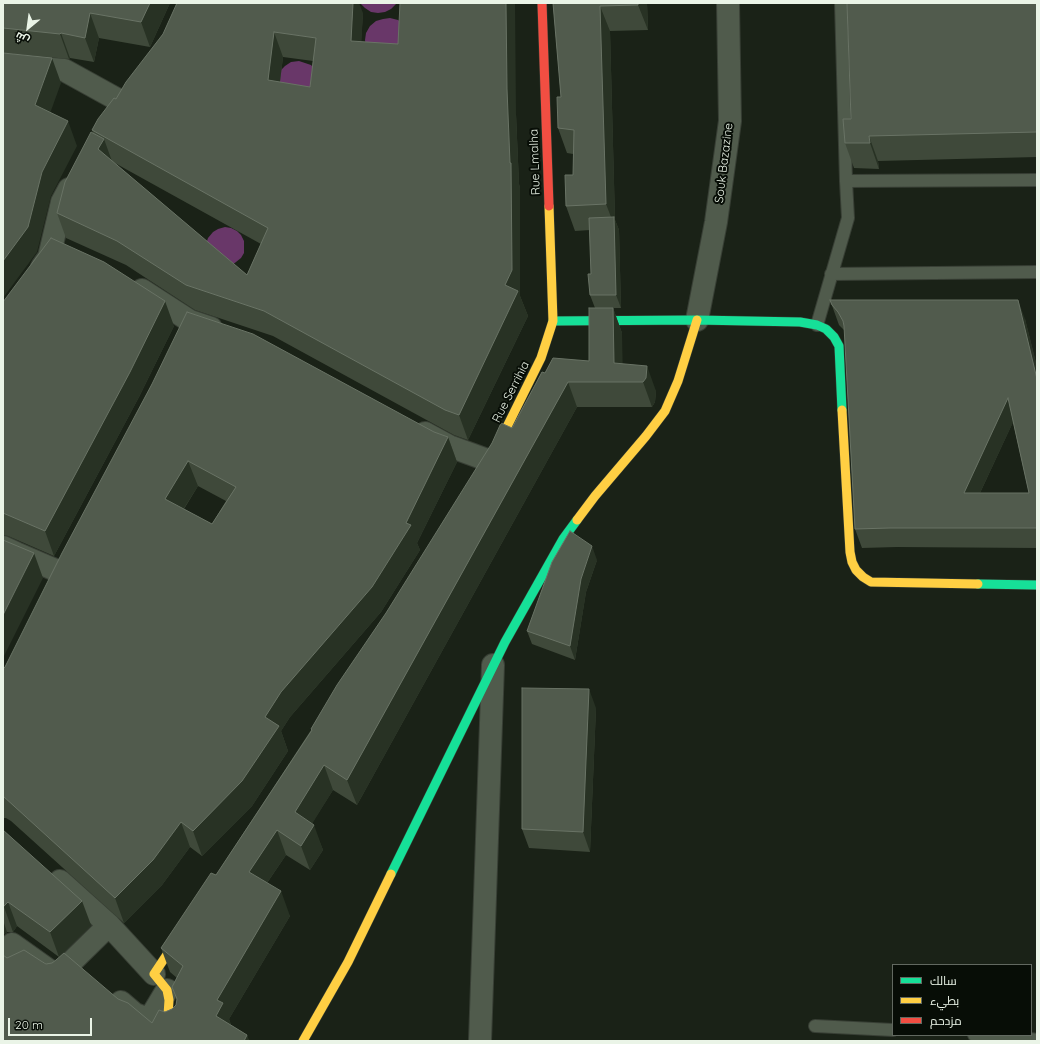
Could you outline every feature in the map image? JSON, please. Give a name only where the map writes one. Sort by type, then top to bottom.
[{"type":"street","name":"Rue Lmalha","points":[[542,3],[553,321]]},
{"type":"street","name":"Souk Bazazine","points":[[698,320],[716,222],[730,121],[728,3]]},
{"type":"street","points":[[3,65],[64,70],[122,102]]},
{"type":"street","points":[[109,120],[137,84]]},
{"type":"street","points":[[31,282],[49,257],[62,202],[79,169]]},
{"type":"street","points":[[52,245],[72,254]]},
{"type":"street","points":[[126,280],[190,321],[232,335]]},
{"type":"street","points":[[303,1041],[348,962],[493,665],[563,539],[595,496],[646,436],[664,411],[678,380],[698,320]]},
{"type":"street","points":[[553,321],[698,320],[800,322],[816,325],[826,329],[834,337],[839,346],[850,552],[852,562],[856,570],[863,577],[872,582],[881,583],[1037,585]]},
{"type":"street","points":[[180,341],[190,321]]},
{"type":"street","name":"Rue Serrihia","points":[[488,464],[541,358],[553,321]]},
{"type":"street","points":[[407,423],[449,446],[488,464]]},
{"type":"street","points":[[3,547],[16,553],[64,565],[50,592]]},
{"type":"street","points":[[480,1041],[493,665]]},
{"type":"street","points":[[43,866],[109,925],[161,982],[170,1000],[168,1015],[174,1024]]},
{"type":"street","points":[[107,990],[136,1014],[145,1018],[152,1015],[161,982],[189,922]]},
{"type":"street","points":[[3,954],[12,944],[57,976],[109,925]]},
{"type":"street","points":[[73,961],[90,976]]},
{"type":"lane","points":[[816,325],[848,218],[841,3]]},
{"type":"lane","points":[[846,180],[1037,180]]},
{"type":"lane","points":[[831,274],[1037,272]]},
{"type":"lane","points":[[815,1026],[892,1030]]},
{"type":"lane","points":[[991,1036],[1037,1040]]},
{"type":"shaded area","points":[[360,3],[397,3],[391,9],[378,13],[371,12]]},
{"type":"shaded area","points":[[390,18],[398,20],[404,24],[410,45],[366,47],[366,33],[370,26],[376,21]]},
{"type":"shaded area","points":[[299,61],[311,65],[315,70],[319,83],[290,102],[277,78],[280,71],[285,66],[291,62]]},
{"type":"shaded area","points":[[225,227],[237,231],[244,241],[244,253],[241,258],[231,266],[206,244],[208,238],[213,232]]},
{"type":"building","points":[[3,3],[150,3],[141,22],[90,13],[85,38],[61,33],[3,28]]},
{"type":"building","points":[[177,3],[353,3],[351,41],[398,44],[400,3],[506,3],[507,89],[511,163],[512,270],[505,285],[518,291],[459,415],[445,410],[264,311],[186,285],[117,241],[57,213],[65,182],[91,132],[104,139],[98,149],[247,275],[268,228],[92,130],[98,119],[114,98],[116,99],[126,82],[163,34]],"holes":[[[274,32],[316,38],[310,87],[268,80]]]},
{"type":"building","points":[[553,3],[638,3],[638,5],[600,6],[606,204],[566,206],[565,175],[573,175],[574,130],[558,128],[557,97],[561,97]]},
{"type":"building","points":[[847,3],[1037,3],[1037,132],[869,136],[870,143],[845,143],[843,119],[851,119]]},
{"type":"building","points":[[3,53],[52,58],[35,105],[68,121],[42,172],[28,227],[3,261]]},
{"type":"building","points":[[614,217],[616,295],[590,295],[588,274],[591,274],[589,218]]},
{"type":"building","points":[[51,238],[104,262],[165,301],[130,372],[45,531],[3,513],[3,302]]},
{"type":"building","points":[[830,300],[1018,300],[1037,379],[1037,528],[855,529],[844,326],[838,312]],"holes":[[[1008,398],[1029,493],[964,493]]]},
{"type":"building","points":[[589,308],[613,308],[614,363],[647,366],[646,378],[643,382],[568,382],[347,780],[324,765],[295,812],[314,825],[301,846],[277,830],[249,872],[281,891],[217,1000],[223,1003],[216,1016],[247,1035],[244,1041],[3,1041],[3,955],[7,958],[24,950],[46,964],[52,963],[64,953],[118,999],[128,1003],[152,1023],[159,1010],[165,1012],[172,1009],[176,1005],[177,999],[172,987],[183,966],[161,948],[211,873],[216,875],[312,730],[311,729],[337,685],[386,613],[492,443],[501,423],[512,428],[542,372],[545,373],[553,358],[589,361]]},
{"type":"building","points":[[187,312],[253,334],[434,432],[448,437],[406,523],[411,525],[372,587],[281,692],[265,717],[279,726],[242,781],[193,831],[181,822],[153,860],[115,898],[3,796],[3,669],[62,553],[152,384]],"holes":[[[188,461],[236,487],[212,524],[165,499]]]},
{"type":"building","points":[[570,531],[592,546],[581,579],[570,646],[527,631],[552,562]]},
{"type":"building","points":[[3,540],[34,553],[3,615]]},
{"type":"building","points":[[522,688],[589,689],[583,832],[522,829]]},
{"type":"building","points":[[3,830],[82,901],[50,932],[8,902],[3,907]]},
{"type":"traffic: fast","points":[[553,321],[697,320],[800,322],[817,325],[826,329],[834,337],[839,346],[842,410]]},
{"type":"traffic: fast","points":[[391,874],[505,642],[563,539],[577,520]]},
{"type":"traffic: fast","points":[[978,584],[1037,585]]},
{"type":"traffic: slow","points":[[494,453],[541,358],[553,321],[549,206]]},
{"type":"traffic: slow","points":[[577,520],[665,411],[678,381],[697,320]]},
{"type":"traffic: slow","points":[[842,410],[850,552],[852,562],[856,570],[871,582],[978,584]]},
{"type":"traffic: slow","points":[[303,1041],[348,962],[391,874]]},
{"type":"traffic: slow","points":[[174,1024],[168,1015],[169,1000],[167,990],[154,974],[182,932]]},
{"type":"traffic: jam","points":[[542,3],[549,206]]}]
